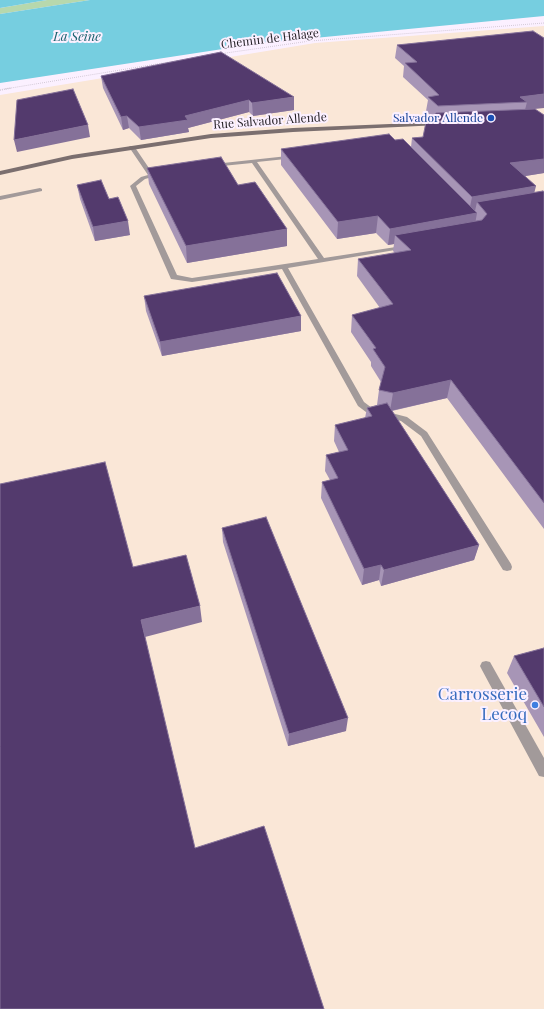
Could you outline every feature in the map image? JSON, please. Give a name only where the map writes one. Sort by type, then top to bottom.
[{"type":"street","name":"Rue Salvador Allende","points":[[0,173],[72,157],[211,136],[293,130],[445,124]]},
{"type":"lane","points":[[132,147],[151,175]]},
{"type":"lane","points":[[206,168],[300,155]]},
{"type":"lane","points":[[253,161],[322,261]]},
{"type":"lane","points":[[166,173],[151,175],[137,182],[133,186],[174,277],[192,280],[284,267],[415,245]]},
{"type":"lane","points":[[0,198],[40,190]]},
{"type":"lane","points":[[284,267],[361,404],[369,410],[394,415],[404,419],[424,434],[507,567]]},
{"type":"lane","points":[[486,666],[544,771]]},
{"type":"path","name":"Chemin de Halage","points":[[214,54],[310,41],[544,23]]},
{"type":"path","points":[[0,90],[183,60]]},
{"type":"shaded area","points":[[544,26],[544,1009],[0,1009],[0,95],[315,43]]},
{"type":"green space","points":[[47,0],[90,0],[0,14],[0,8]]},
{"type":"water","name":"La Seine","points":[[0,0],[47,0],[0,8]]},
{"type":"water","name":"La Seine","points":[[90,0],[544,0],[544,16],[262,43],[0,83],[0,14]]},
{"type":"building","points":[[533,31],[544,38],[544,94],[520,97],[527,102],[438,106],[428,97],[439,95],[405,63],[417,62],[397,45]]},
{"type":"building","points":[[221,52],[294,97],[252,103],[249,100],[185,116],[188,120],[139,127],[127,116],[121,117],[101,76]]},
{"type":"building","points":[[73,89],[88,125],[14,140],[17,100]]},
{"type":"building","points":[[535,109],[544,115],[544,159],[510,163],[536,186],[472,197],[412,138],[423,137],[426,122],[436,113]]},
{"type":"building","points":[[389,134],[395,140],[403,139],[477,213],[390,229],[378,216],[338,222],[281,149]]},
{"type":"building","points":[[221,157],[238,185],[255,182],[287,229],[186,246],[147,168]]},
{"type":"building","points":[[101,180],[109,199],[118,197],[128,221],[93,227],[77,185]]},
{"type":"building","points":[[543,191],[544,503],[451,380],[393,393],[379,390],[385,367],[373,349],[376,348],[352,315],[393,304],[358,259],[411,250],[395,235],[482,220],[487,214],[477,202]]},
{"type":"building","points":[[277,273],[301,316],[160,342],[144,296]]},
{"type":"building","points":[[387,403],[479,545],[384,570],[381,565],[364,569],[322,482],[338,478],[326,455],[348,450],[335,425],[372,416],[367,408]]},
{"type":"building","points":[[105,462],[133,567],[186,555],[200,606],[141,620],[195,848],[264,826],[324,1009],[0,1009],[0,484]]},
{"type":"building","points":[[266,517],[348,718],[289,734],[222,528]]},
{"type":"building","points":[[544,648],[544,707],[514,656]]},
{"type":"place","name":"Salvador Allende","points":[[491,118]]},
{"type":"place","name":"Carrosserie Lecoq","points":[[535,705]]}]
